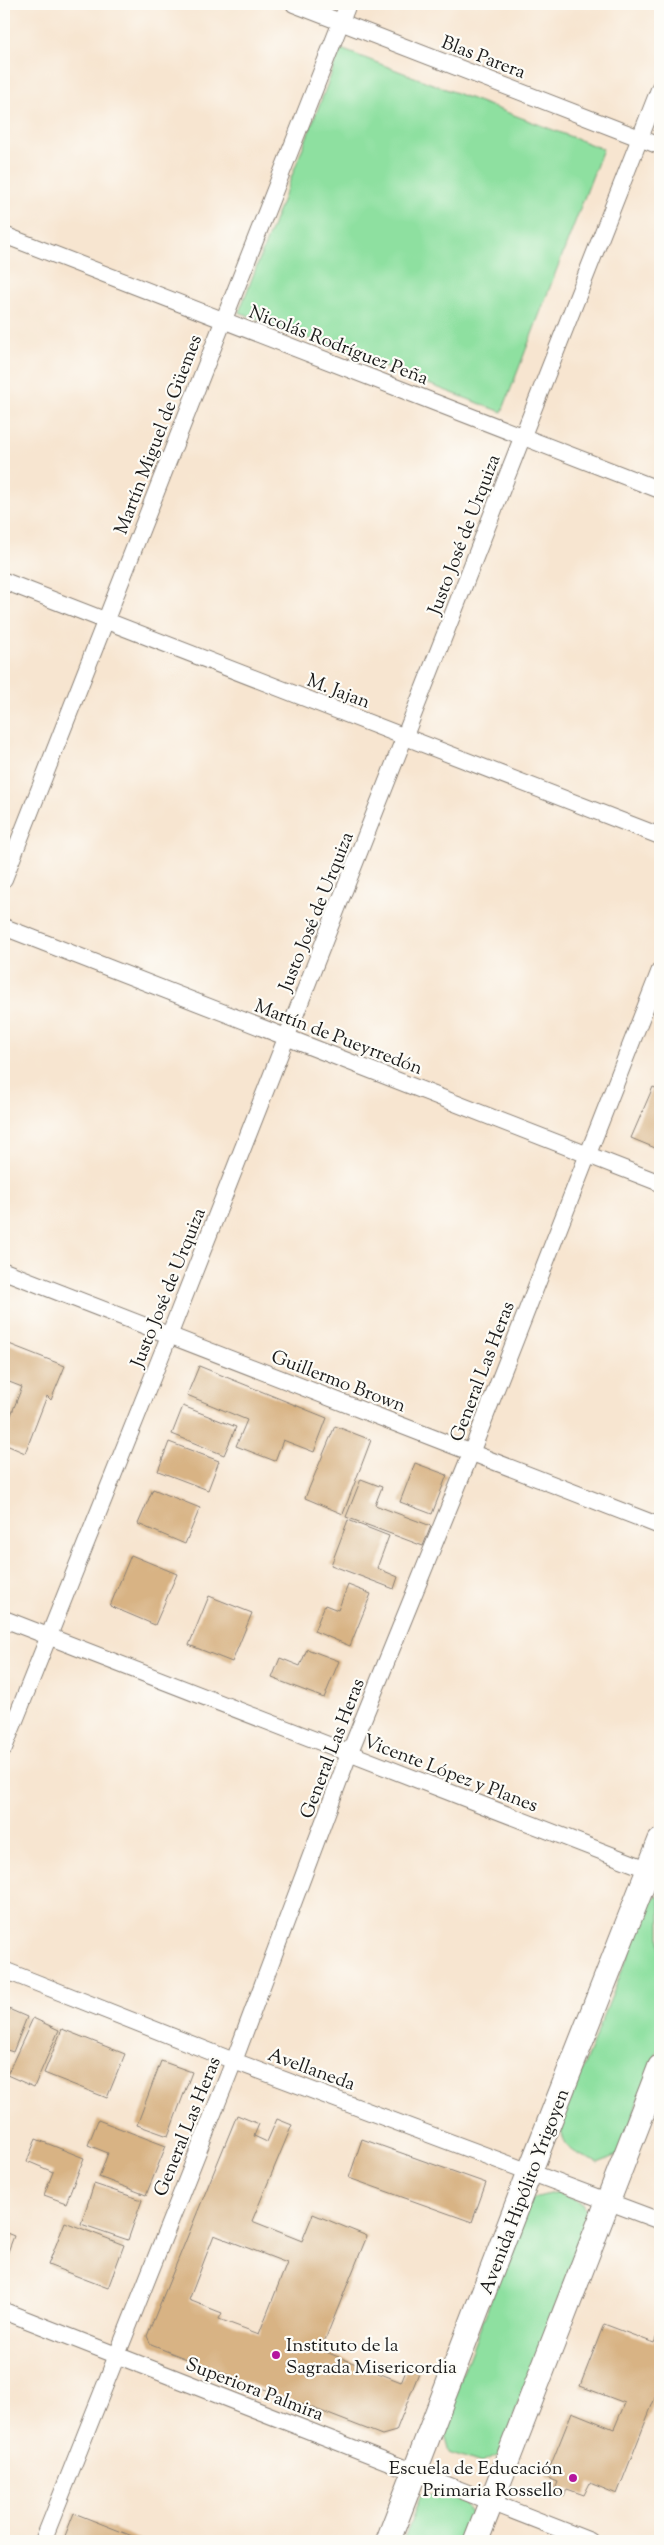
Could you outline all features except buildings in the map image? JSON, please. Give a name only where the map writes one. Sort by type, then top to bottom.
[{"type":"main road","name":"Avenida Hipólito Yrigoyen","points":[[388,2541],[530,2171],[654,1872],[660,1841]]},
{"type":"main road","points":[[476,2541],[660,2067]]},
{"type":"street","name":"Blas Parera","points":[[294,4],[660,146]]},
{"type":"street","name":"Martín Miguel de Güemes","points":[[4,879],[348,4]]},
{"type":"street","name":"Justo José de Urquiza","points":[[4,1748],[47,1636],[170,1336],[660,87]]},
{"type":"street","name":"Nicolás Rodríguez Peña","points":[[4,235],[660,490]]},
{"type":"street","name":"M. Jajan","points":[[4,581],[660,836]]},
{"type":"street","name":"Martín de Pueyrredón","points":[[4,927],[660,1183]]},
{"type":"street","name":"General Las Heras","points":[[43,2541],[234,2061],[349,1754],[471,1452],[660,970]]},
{"type":"street","name":"Guillermo Brown","points":[[4,1271],[660,1526]]},
{"type":"street","name":"Vicente López y Planes","points":[[4,1619],[654,1872]]},
{"type":"street","name":"Avellaneda","points":[[4,1970],[234,2061],[660,2221]]},
{"type":"street","name":"Superiora Palmira","points":[[4,2311],[590,2541]]},
{"type":"green space","points":[[341,49],[603,149],[502,412],[239,312]]},
{"type":"green space","points":[[660,1895],[660,2044],[618,2155],[598,2163],[577,2153],[568,2146],[564,2140],[560,2125],[650,1901]]},
{"type":"green space","points":[[557,2192],[582,2203],[589,2218],[499,2455],[481,2463],[449,2452],[442,2427],[530,2199]]},
{"type":"green space","points":[[442,2494],[462,2500],[474,2518],[464,2541],[403,2541],[421,2495]]},
{"type":"place","name":"Instituto de la Sagrada Misericordia","points":[[276,2355]]},
{"type":"place","name":"Escuela de Educación Primaria Rossello","points":[[573,2478]]}]
